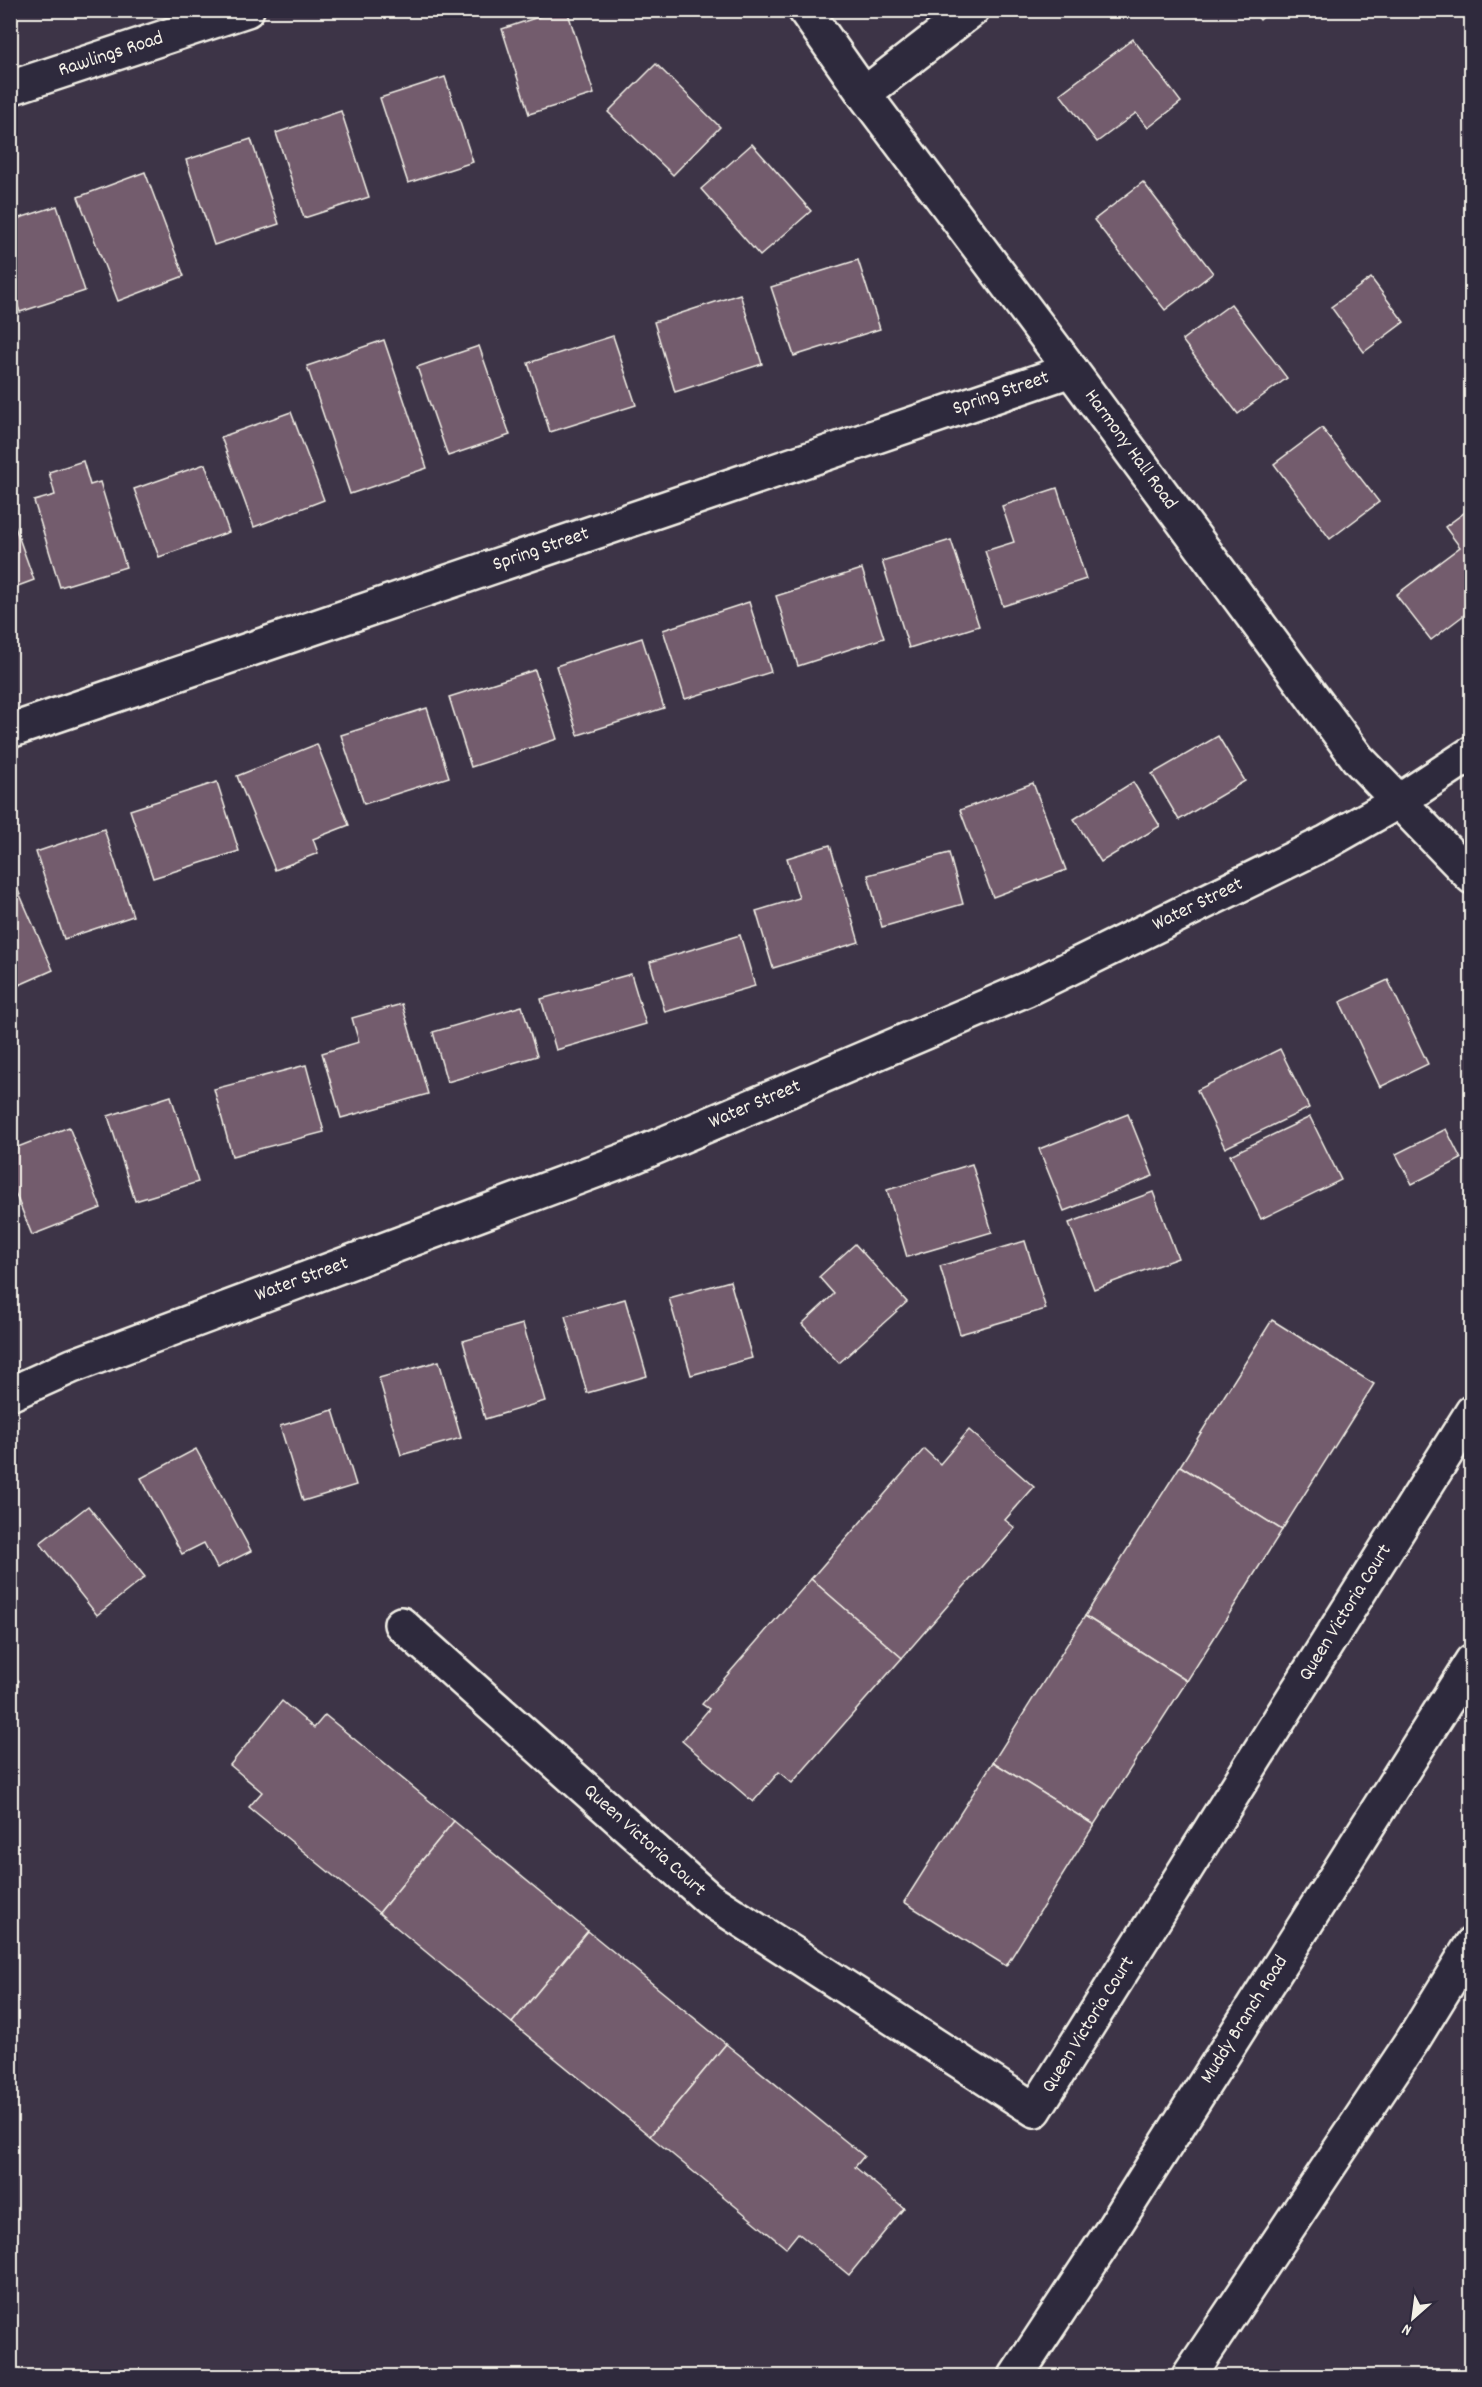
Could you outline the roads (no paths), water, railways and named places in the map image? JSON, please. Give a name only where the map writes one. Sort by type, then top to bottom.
[{"type":"street","name":"Rawlings Road","points":[[10,88],[247,10]]},
{"type":"street","name":"Harmony Hall Road","points":[[805,10],[864,94],[1358,759],[1472,877]]},
{"type":"street","points":[[864,94],[972,10]]},
{"type":"street","name":"Spring Street","points":[[10,731],[1071,370]]},
{"type":"street","name":"Water Street","points":[[10,1394],[72,1366],[630,1158],[1028,989],[1327,842],[1399,801],[1472,753]]},
{"type":"street","name":"Queen Victoria Court","points":[[401,1624],[709,1899],[1035,2110],[1472,1412]]},
{"type":"street","name":"Muddy Branch Road","points":[[1016,2376],[1120,2217],[1472,1661]]},
{"type":"street","points":[[1189,2376],[1413,2040],[1472,1944]]}]
